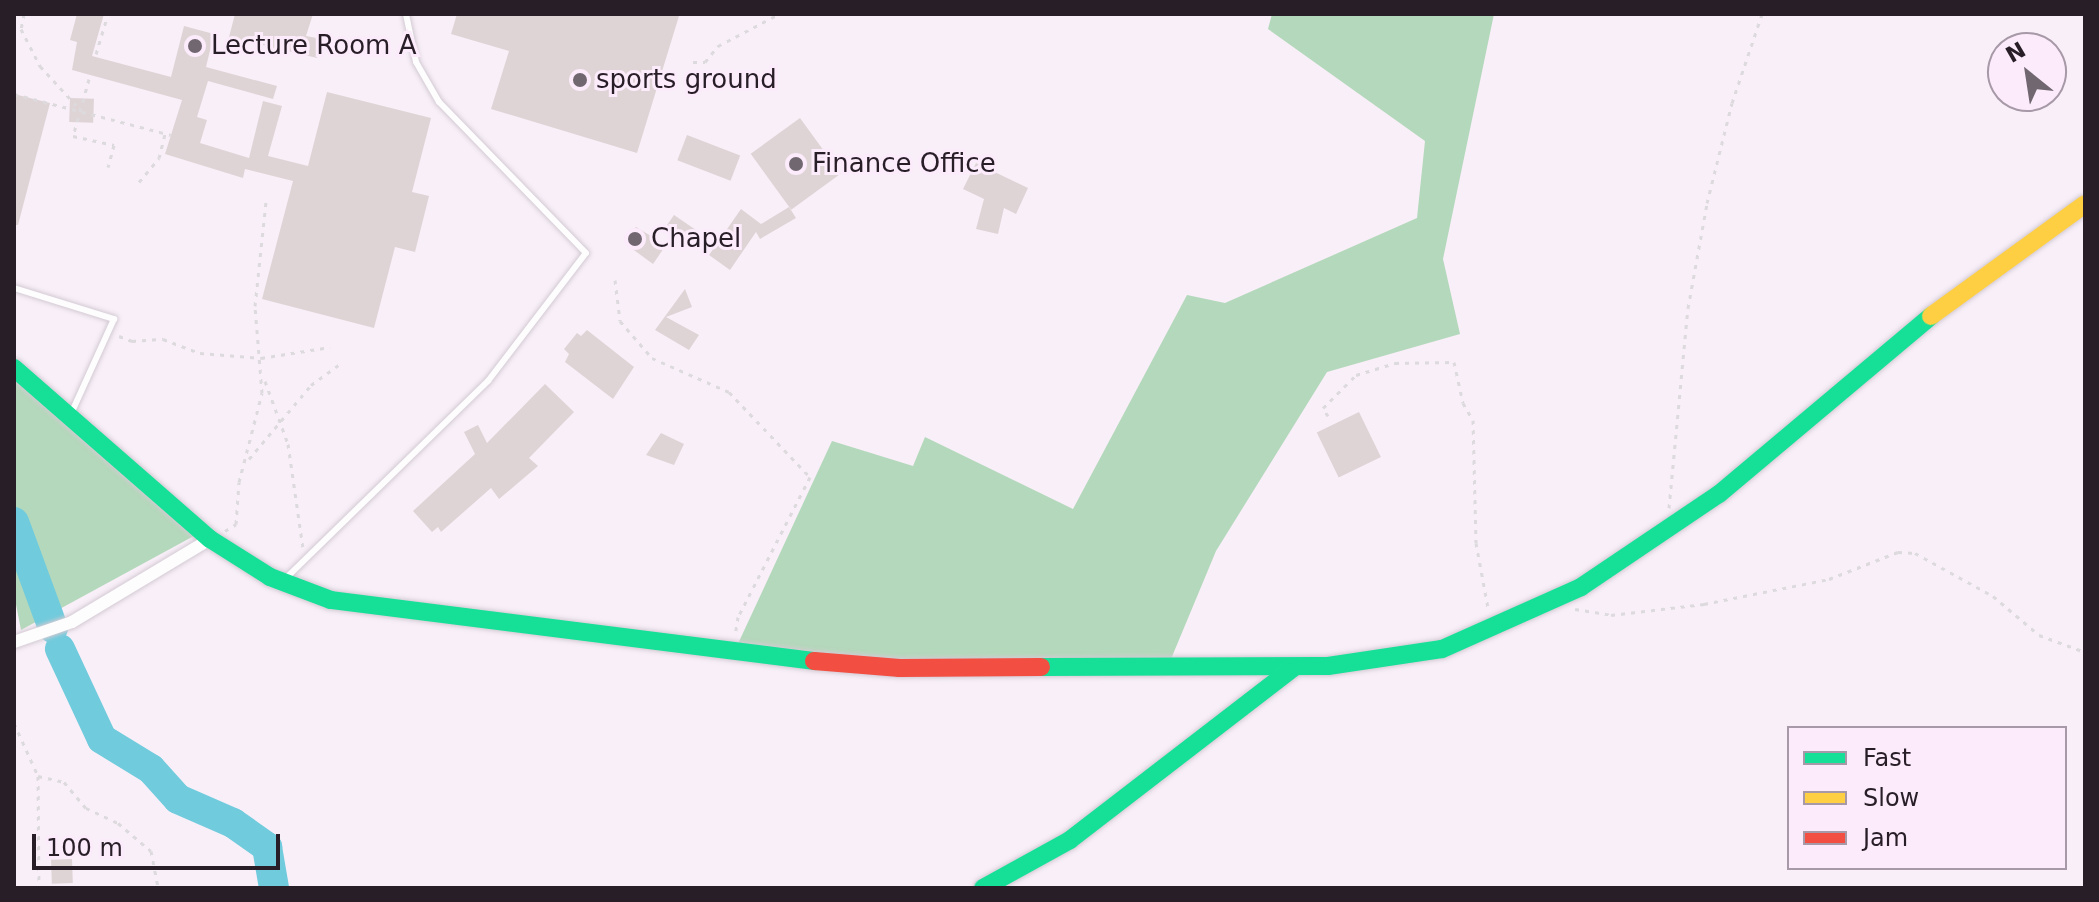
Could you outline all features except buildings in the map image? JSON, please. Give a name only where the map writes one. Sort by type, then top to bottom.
[{"type":"street","points":[[14,368],[214,539],[281,582],[344,603],[727,654],[910,668],[1295,667],[1442,649],[1556,600],[1666,532],[1976,279],[2085,204]]},
{"type":"street","points":[[14,642],[72,622],[214,539]]},
{"type":"street","points":[[983,888],[1070,840],[1295,667]]},
{"type":"lane","points":[[281,582],[488,381],[586,253],[439,102],[416,62],[406,14]]},
{"type":"lane","points":[[14,288],[114,319],[70,416]]},
{"type":"path","points":[[24,14],[21,29],[40,66],[80,108]]},
{"type":"path","points":[[96,54],[108,14]]},
{"type":"path","points":[[693,62],[705,62],[718,46],[779,14]]},
{"type":"path","points":[[1666,532],[1688,308],[1732,103],[1762,14]]},
{"type":"path","points":[[89,79],[73,136],[114,145],[108,167]]},
{"type":"path","points":[[14,94],[80,108],[171,135]]},
{"type":"path","points":[[139,182],[159,158],[165,133]]},
{"type":"path","points":[[266,201],[255,306],[264,377],[293,471],[305,561]]},
{"type":"path","points":[[615,280],[620,321],[652,358],[729,392],[810,477],[738,617],[727,654]]},
{"type":"path","points":[[109,333],[132,341],[163,339],[200,353],[261,358],[330,347]]},
{"type":"path","points":[[1328,416],[1323,408],[1356,375],[1395,363],[1454,362],[1463,403],[1473,420],[1476,543],[1488,611]]},
{"type":"path","points":[[247,462],[279,418],[340,364]]},
{"type":"path","points":[[214,539],[236,524],[264,377]]},
{"type":"path","points":[[1556,600],[1611,615],[1641,613],[1829,579],[1898,552],[1915,553],[1993,596],[2039,635],[2085,652]]},
{"type":"path","points":[[14,723],[38,776],[39,888]]},
{"type":"path","points":[[38,776],[64,782],[86,808],[139,839],[156,862],[158,888]]},
{"type":"green space","points":[[1272,14],[1494,14],[1443,259],[1460,334],[1327,372],[1216,551],[1171,659],[898,665],[736,648],[832,441],[913,466],[925,437],[1073,509],[1187,295],[1225,303],[1417,218],[1425,141],[1268,29]]},
{"type":"green space","points":[[14,372],[203,531],[21,630],[14,594]]},
{"type":"waterway","points":[[14,522],[53,628]]},
{"type":"waterway","points":[[60,649],[102,739],[151,769],[178,799],[233,823],[267,847],[274,888]]},
{"type":"traffic: fast","points":[[1041,667],[1328,666],[1442,649],[1581,587],[1719,494],[1931,316]]},
{"type":"traffic: fast","points":[[14,368],[210,539],[270,577],[331,600],[814,661]]},
{"type":"traffic: fast","points":[[983,888],[1070,840],[1295,667]]},
{"type":"traffic: slow","points":[[1931,316],[2085,204]]},
{"type":"traffic: jam","points":[[814,661],[900,668],[1041,667]]},
{"type":"place","name":"Lecture Room A","points":[[195,46]]},
{"type":"place","name":"sports ground","points":[[580,80]]},
{"type":"place","name":"Finance Office","points":[[796,164]]},
{"type":"place","name":"Chapel","points":[[635,239]]}]
